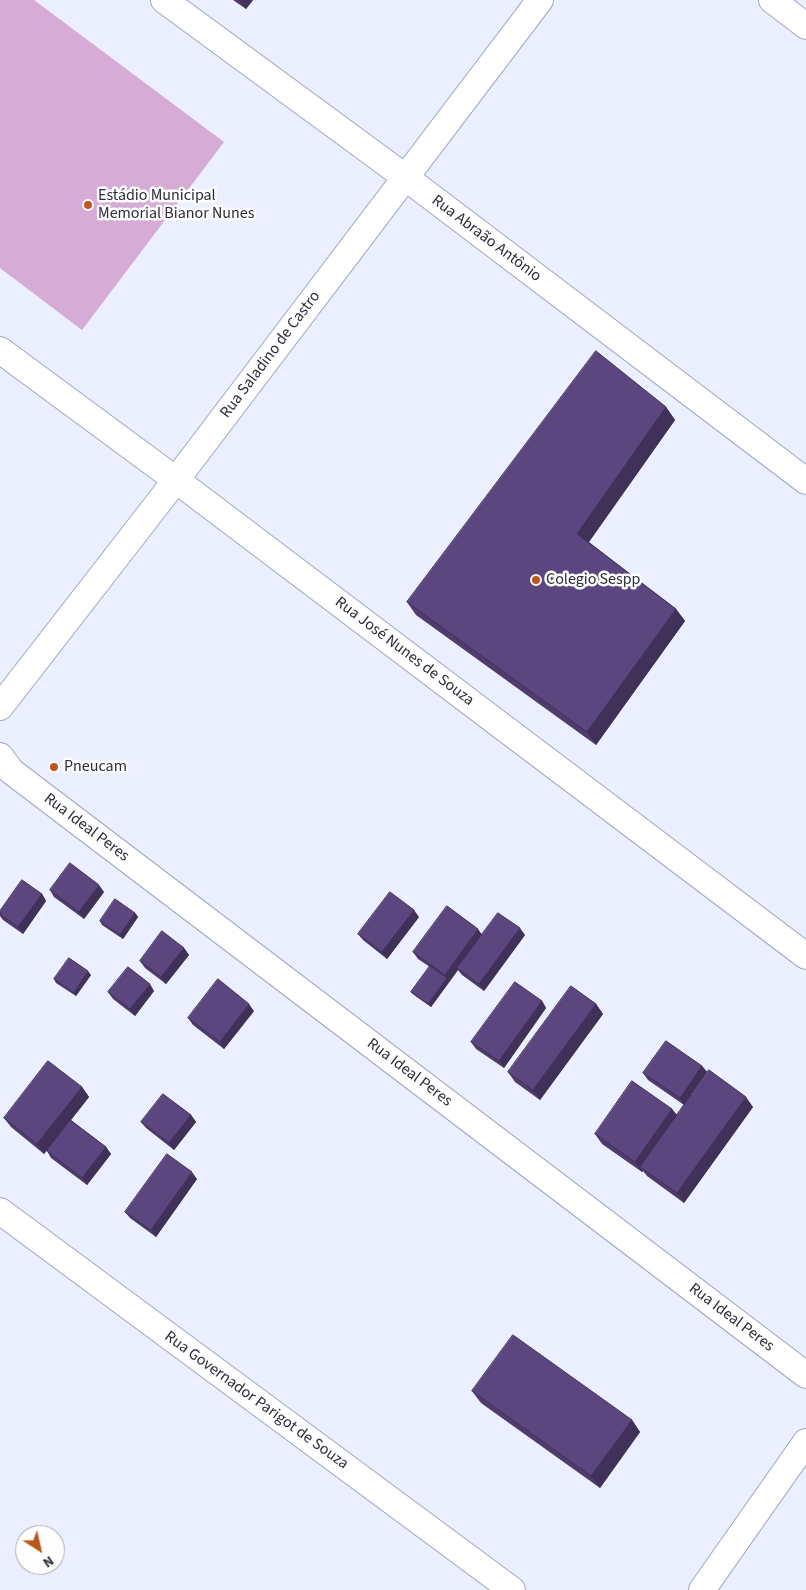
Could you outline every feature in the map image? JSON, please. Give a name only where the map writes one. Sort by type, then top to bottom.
[{"type":"street","name":"Rua Abraão Antônio","points":[[164,0],[405,177],[806,481]]},
{"type":"street","name":"Rua Saladino de Castro","points":[[0,708],[176,480],[540,0]]},
{"type":"street","points":[[772,0],[806,26]]},
{"type":"street","name":"Rua José Nunes de Souza","points":[[0,350],[176,480],[806,956]]},
{"type":"street","name":"Rua Ideal Peres","points":[[4,765],[806,1375]]},
{"type":"street","name":"Rua Governador Parigot de Souza","points":[[0,1211],[512,1590]]},
{"type":"street","points":[[702,1590],[806,1442]]},
{"type":"shaded area","name":"Estádio Municipal Memorial Bianor Nunes","points":[[0,0],[34,0],[224,142],[82,330],[0,268]]},
{"type":"building","name":"Colegio Sespp","points":[[596,351],[666,407],[577,534],[676,609],[587,732],[407,602]]},
{"type":"building","points":[[70,863],[99,885],[79,912],[50,890]]},
{"type":"building","points":[[22,880],[42,894],[18,927],[0,914],[0,911]]},
{"type":"building","points":[[390,892],[414,910],[382,952],[358,934]]},
{"type":"building","points":[[115,899],[135,913],[120,935],[100,921]]},
{"type":"building","points":[[447,906],[478,929],[445,975],[413,952]]},
{"type":"building","points":[[498,913],[520,928],[479,984],[457,968]]},
{"type":"building","points":[[162,931],[184,948],[161,977],[140,961]]},
{"type":"building","points":[[69,958],[88,971],[74,993],[54,979]]},
{"type":"building","points":[[430,966],[447,978],[428,1004],[411,992]]},
{"type":"building","points":[[128,967],[150,984],[130,1009],[108,992]]},
{"type":"building","points":[[218,979],[249,1004],[220,1042],[188,1018]]},
{"type":"building","points":[[515,982],[542,1001],[499,1061],[471,1042]]},
{"type":"building","points":[[571,986],[596,1004],[533,1090],[508,1072]]},
{"type":"building","points":[[666,1041],[702,1066],[680,1098],[643,1073]]},
{"type":"building","points":[[48,1061],[82,1087],[37,1144],[4,1118]]},
{"type":"building","points":[[709,1070],[746,1097],[677,1193],[640,1167]]},
{"type":"building","points":[[632,1081],[672,1109],[635,1162],[595,1134]]},
{"type":"building","points":[[163,1094],[191,1115],[169,1143],[141,1122]]},
{"type":"building","points":[[70,1120],[106,1147],[82,1178],[47,1151]]},
{"type":"building","points":[[167,1154],[192,1172],[151,1230],[125,1212]]},
{"type":"building","points":[[513,1335],[632,1420],[591,1476],[472,1391]]},
{"type":"place","name":"Estádio Municipal Memorial Bianor Nunes","points":[[88,205]]},
{"type":"place","name":"Colegio Sespp","points":[[536,580]]},
{"type":"place","name":"Pneucam","points":[[54,767]]}]
